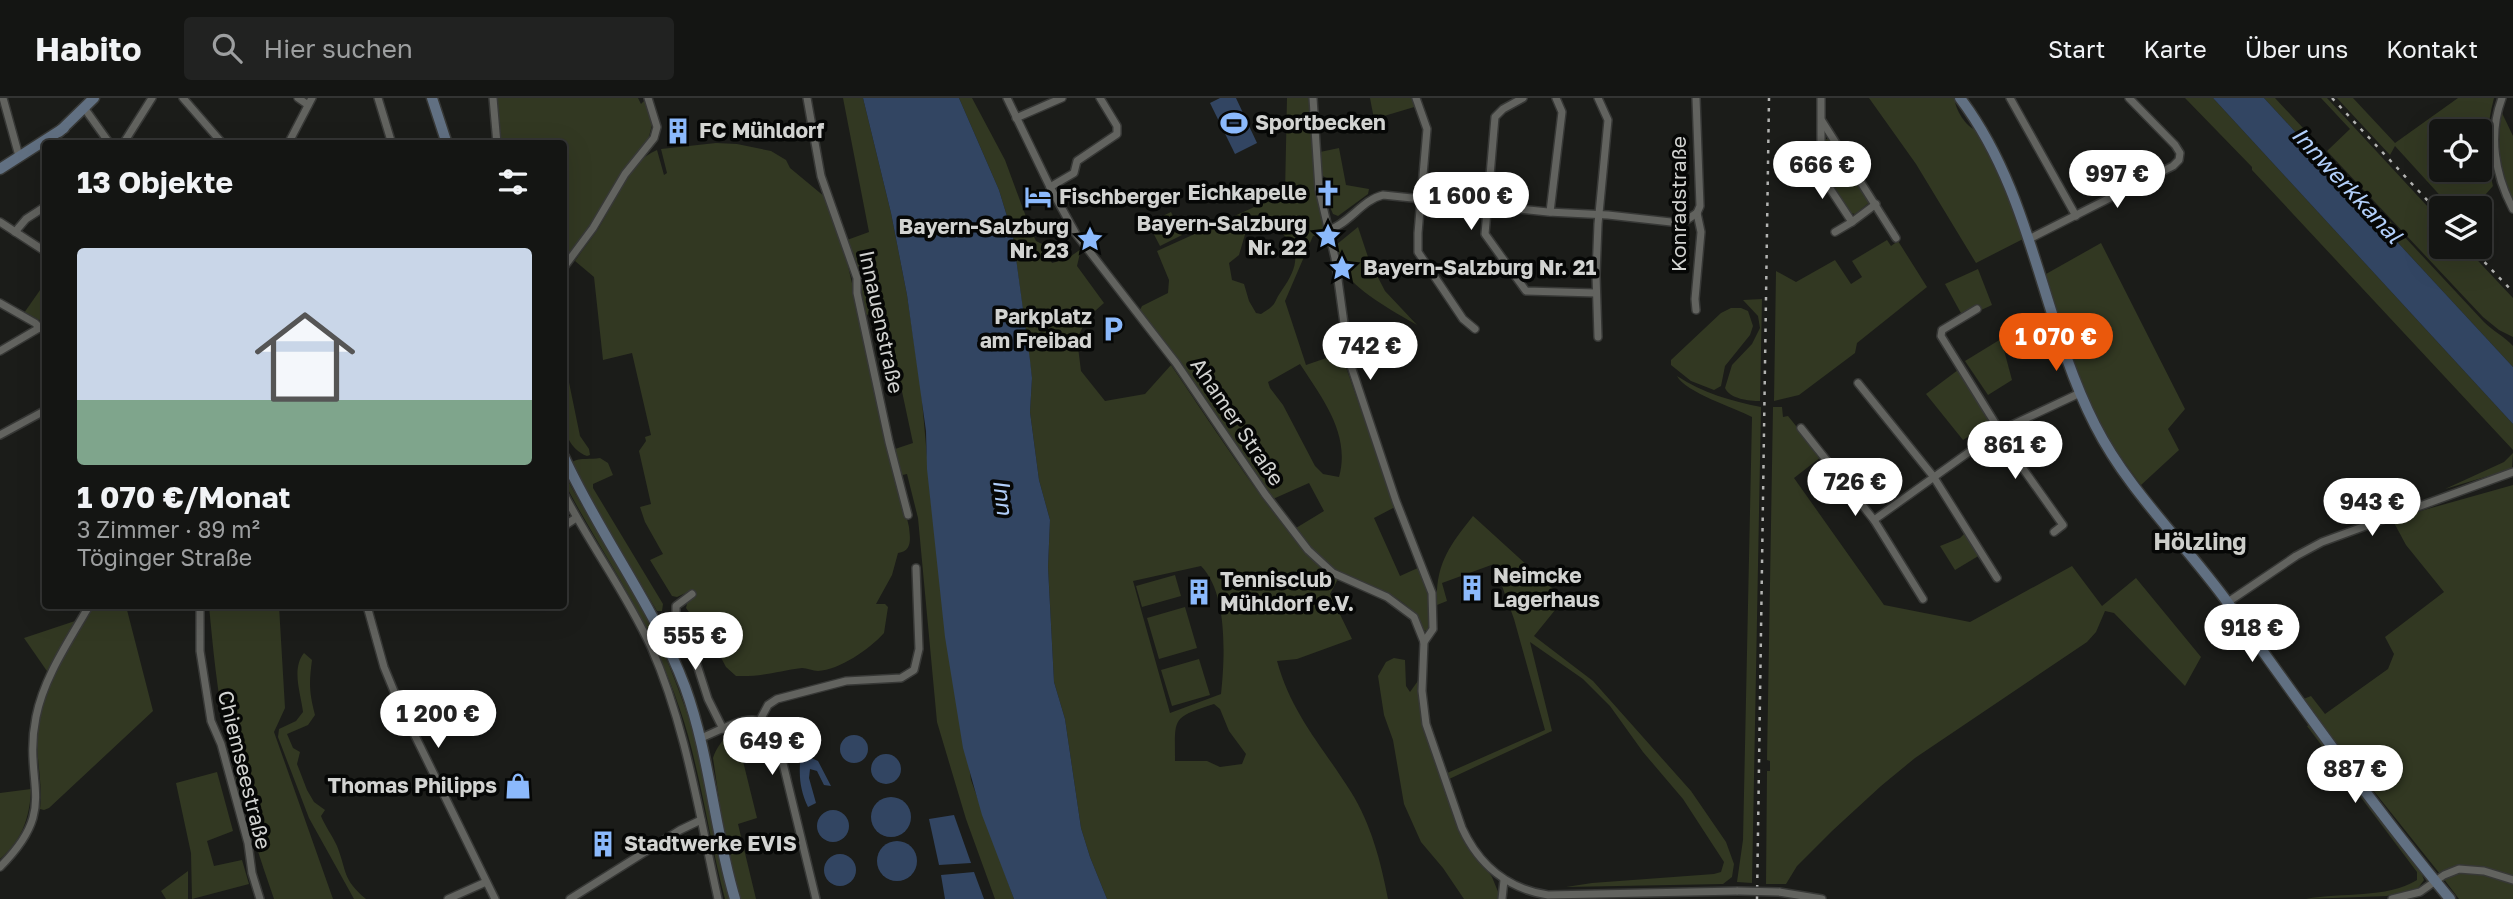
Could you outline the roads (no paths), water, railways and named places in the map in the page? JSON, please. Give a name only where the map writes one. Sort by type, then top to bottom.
[{"type":"street","points":[[3,98],[19,156]]},
{"type":"street","points":[[50,140],[85,109],[93,98]]},
{"type":"street","points":[[125,140],[152,98]]},
{"type":"street","points":[[183,98],[220,140]]},
{"type":"street","points":[[290,140],[310,101],[298,98]]},
{"type":"street","points":[[378,98],[392,140]]},
{"type":"street","points":[[432,98],[446,140]]},
{"type":"street","points":[[493,98],[497,140]]},
{"type":"street","points":[[567,263],[593,228],[625,174],[654,138],[657,127],[648,98]]},
{"type":"street","name":"Innauenstraße","points":[[807,98],[821,176],[857,278],[857,293],[883,415],[908,515]]},
{"type":"street","name":"Ahamer Straße","points":[[1007,98],[1076,234],[1176,363],[1265,494],[1308,550],[1333,573],[1367,587],[1403,607],[1415,617],[1424,642]]},
{"type":"street","points":[[1016,118],[1062,98]]},
{"type":"street","points":[[1050,187],[1076,172],[1077,161],[1117,134],[1118,129],[1100,98]]},
{"type":"street","points":[[1313,98],[1319,188],[1329,230],[1353,375],[1392,490],[1432,593],[1433,629],[1424,642],[1424,713],[1441,773],[1468,841],[1488,867],[1504,880],[1548,895],[1738,891],[1779,892],[1822,899]]},
{"type":"street","points":[[1416,98],[1427,129],[1418,252],[1463,318],[1475,329]]},
{"type":"street","points":[[1523,98],[1503,109],[1495,117],[1486,237],[1526,291],[1596,293]]},
{"type":"street","points":[[1550,212],[1562,112],[1556,98]]},
{"type":"street","points":[[1598,98],[1608,120],[1599,214],[1596,293],[1598,337]]},
{"type":"street","name":"Konradstraße","points":[[1696,98],[1700,206],[1698,213],[1701,232],[1696,310]]},
{"type":"street","points":[[1821,98],[1821,173],[1852,222]]},
{"type":"street","points":[[1960,98],[1999,162],[2029,239],[2064,351],[2096,426],[2126,475],[2228,603],[2336,753],[2450,899]]},
{"type":"street","points":[[2010,98],[2076,216]]},
{"type":"street","points":[[2029,239],[2173,166],[2180,157],[2175,145],[2129,98]]},
{"type":"street","points":[[2502,98],[2496,118],[2495,154],[2500,180],[2513,209]]},
{"type":"street","points":[[85,109],[107,140]]},
{"type":"street","points":[[1821,120],[1896,238]]},
{"type":"street","points":[[45,140],[64,128]]},
{"type":"street","points":[[3,167],[42,142]]},
{"type":"street","points":[[3,167],[42,146]]},
{"type":"street","points":[[1329,230],[1340,226],[1378,196],[1671,222],[1688,219],[1698,213]]},
{"type":"street","points":[[1835,232],[1876,204]]},
{"type":"street","points":[[15,232],[26,219],[42,209]]},
{"type":"street","points":[[0,222],[42,249]]},
{"type":"street","points":[[0,303],[42,326]]},
{"type":"street","points":[[1977,309],[1942,330],[1941,336],[1998,431],[2063,525],[2054,532]]},
{"type":"street","points":[[0,351],[42,327]]},
{"type":"street","points":[[1857,383],[1933,476],[1997,578]]},
{"type":"street","points":[[1874,520],[1998,431],[2080,393]]},
{"type":"street","points":[[0,435],[42,412]]},
{"type":"street","points":[[1801,428],[1874,520],[1923,599]]},
{"type":"street","points":[[567,463],[582,495],[664,639],[684,686],[701,738],[720,840],[735,899]]},
{"type":"street","points":[[2228,603],[2296,556],[2322,542],[2513,472]]},
{"type":"street","points":[[567,500],[634,613],[654,656],[685,741],[718,899]]},
{"type":"street","points":[[567,524],[576,519]]},
{"type":"street","points":[[760,720],[768,705],[777,699],[846,681],[901,678],[914,670],[919,649],[916,568]]},
{"type":"street","points":[[692,594],[676,606],[676,614],[690,640],[708,699],[723,729]]},
{"type":"street","points":[[0,867],[23,842],[33,823],[37,804],[34,744],[38,712],[51,676],[87,609]]},
{"type":"street","name":"Chiemseestraße","points":[[200,609],[200,651],[211,721],[221,744],[260,899]]},
{"type":"street","points":[[368,609],[384,667],[394,691],[495,899]]},
{"type":"street","points":[[701,738],[752,719],[760,720],[772,729],[816,899]]},
{"type":"street","points":[[570,899],[680,830],[701,820]]},
{"type":"street","points":[[2392,899],[2414,894],[2453,870],[2468,869],[2513,880]]},
{"type":"street","points":[[1502,899],[1504,880]]},
{"type":"street","points":[[448,899],[486,881]]},
{"type":"water","name":"Inn","points":[[863,98],[959,98],[999,190],[1013,236],[1032,378],[1030,412],[1039,480],[1050,520],[1048,567],[1054,682],[1065,719],[1081,828],[1107,899],[1014,899],[982,815],[963,748],[945,637],[927,469],[926,431],[907,295],[891,213]]},
{"type":"water","name":"Sportbecken","points":[[1220,98],[1236,98],[1257,143],[1235,154],[1210,103]]},
{"type":"water","points":[[2213,98],[2264,98],[2513,367],[2513,424]]},
{"type":"water","points":[[854,735],[864,739],[868,749],[864,759],[854,763],[844,759],[840,749],[844,739]]},
{"type":"water","points":[[886,754],[896,759],[901,769],[896,779],[886,784],[876,779],[871,769],[876,759]]},
{"type":"water","points":[[809,757],[818,761],[831,786],[824,785],[817,771],[810,769],[809,778],[816,803],[808,807],[800,780],[800,763]]},
{"type":"water","points":[[891,797],[899,798],[905,803],[910,809],[910,825],[905,831],[899,836],[891,837],[883,836],[877,831],[872,825],[871,817],[872,809],[877,803],[883,798]]},
{"type":"water","points":[[833,810],[845,814],[849,826],[845,838],[833,842],[821,838],[817,826],[821,814]]},
{"type":"water","points":[[954,815],[971,863],[939,865],[929,819]]},
{"type":"water","points":[[897,841],[911,847],[917,861],[911,875],[897,881],[883,875],[877,861],[883,847]]},
{"type":"water","points":[[840,854],[851,859],[856,870],[851,881],[840,886],[829,881],[824,870],[829,859]]},
{"type":"water","points":[[974,872],[984,899],[945,899],[941,875]]},
{"type":"railway","points":[[1757,899],[1769,98]]},
{"type":"railway","points":[[2332,98],[2429,202]]},
{"type":"railway","points":[[2481,259],[2513,292]]},
{"type":"place","name":"Sportbecken","points":[[1234,123]]},
{"type":"place","name":"FC Mühldorf","points":[[678,131]]},
{"type":"place","name":"Eichkapelle","points":[[1328,193]]},
{"type":"place","name":"Fischberger","points":[[1038,197]]},
{"type":"place","name":"Bayern-Salzburg Nr. 22","points":[[1328,236]]},
{"type":"place","name":"Bayern-Salzburg Nr. 23","points":[[1090,239]]},
{"type":"place","name":"Bayern-Salzburg Nr. 21","points":[[1342,268]]},
{"type":"place","name":"Parkplatz am Freibad","points":[[1113,329]]},
{"type":"place","name":"Neimcke Lagerhaus","points":[[1472,588]]},
{"type":"place","name":"Tennisclub Mühldorf e.V.","points":[[1199,592]]},
{"type":"place","name":"Thomas Philipps","points":[[518,786]]},
{"type":"place","name":"Stadtwerke EVIS","points":[[603,844]]},
{"type":"district","name":"Hölzling","points":[[2200,542]]},
{"type":"water label","name":"Innwerkkanal","points":[[2347,185]]}]
